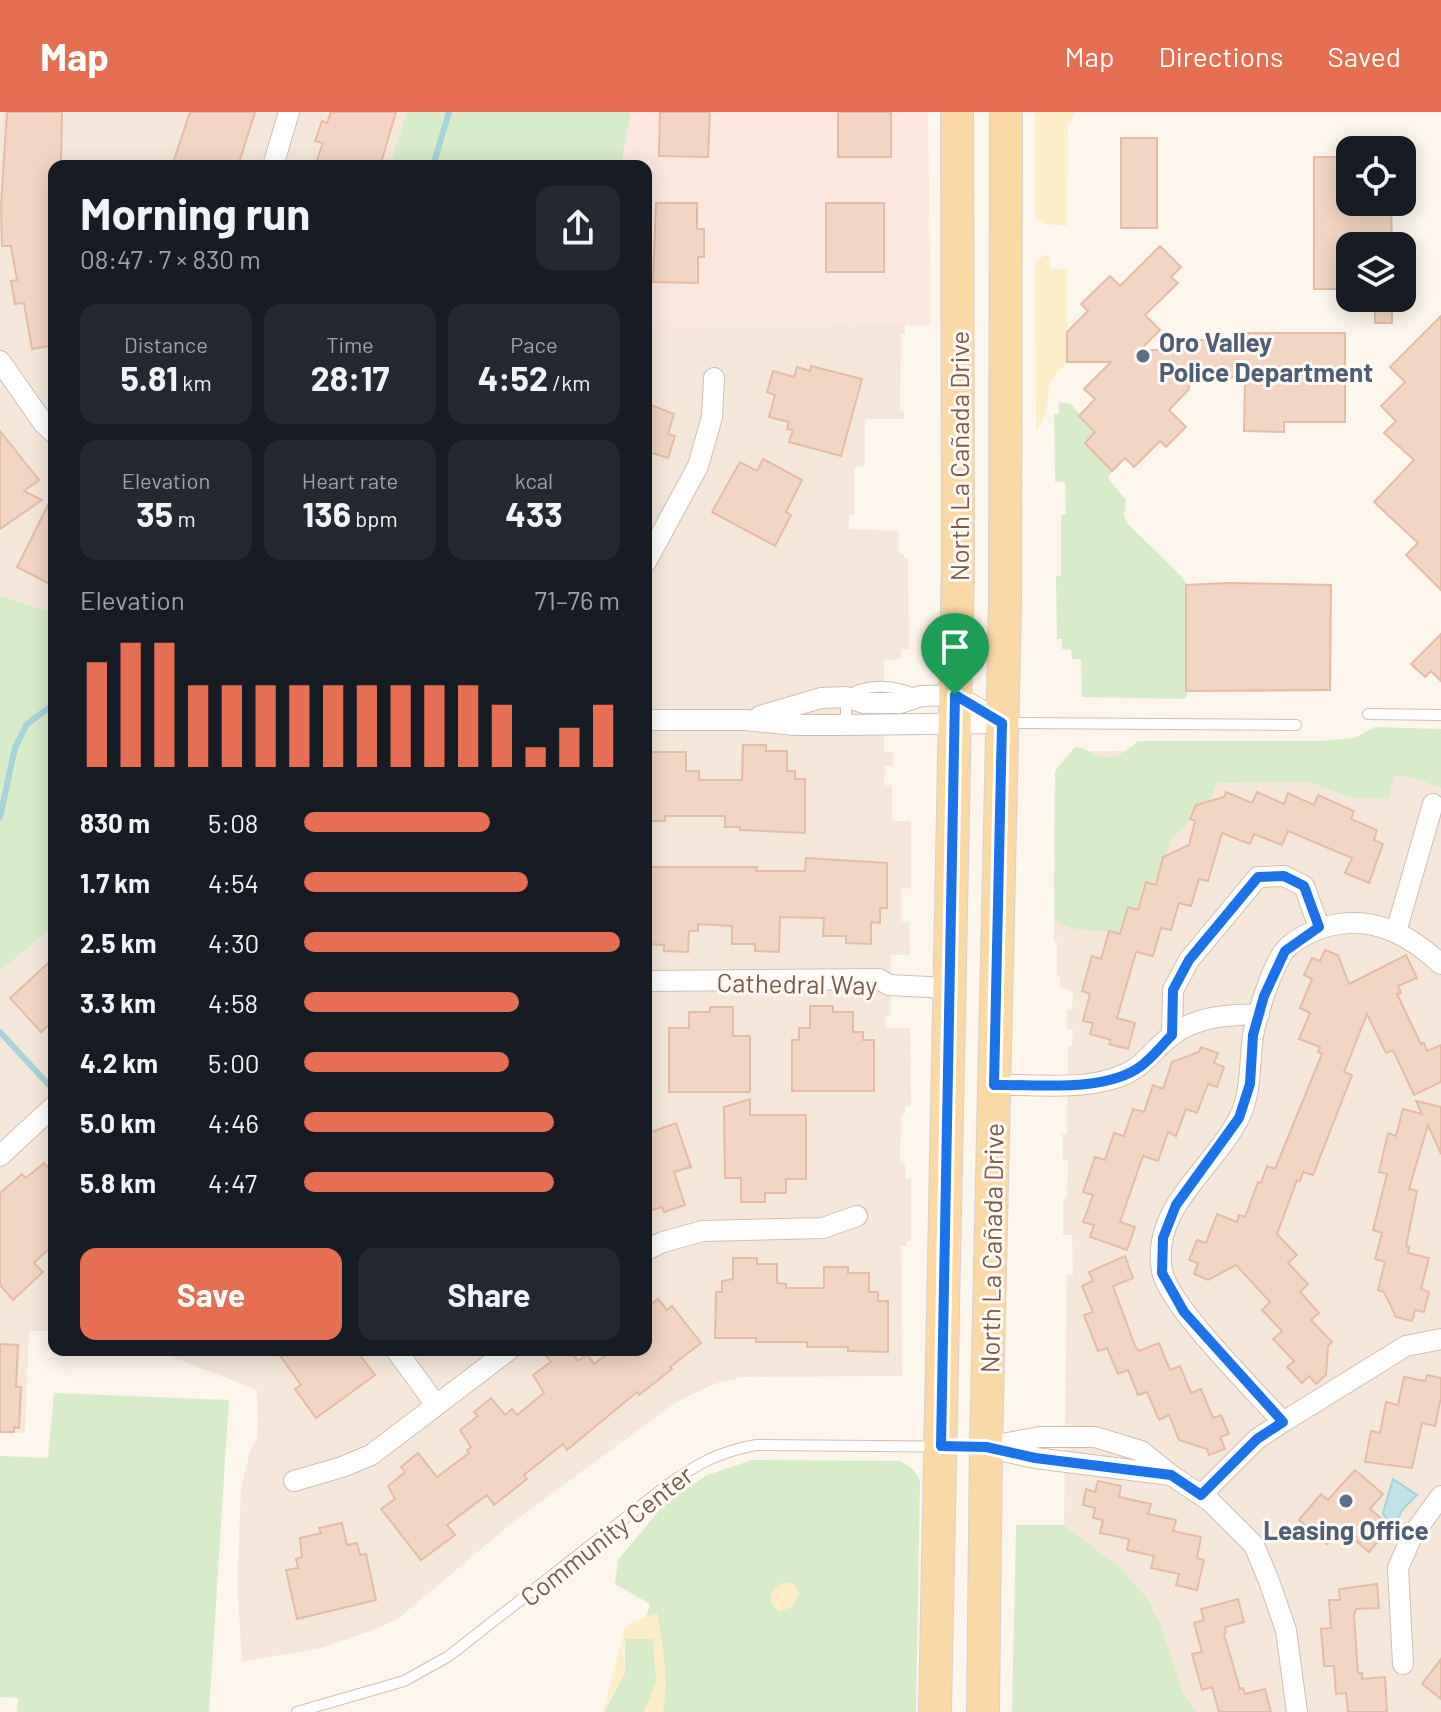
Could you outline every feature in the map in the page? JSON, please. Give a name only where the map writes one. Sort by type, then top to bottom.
[{"type":"main road","name":"North La Cañada Drive","points":[[935,1712],[955,710],[959,303],[957,112]]},
{"type":"main road","name":"North La Cañada Drive","points":[[983,1712],[1005,589],[1006,112]]},
{"type":"street","points":[[275,160],[289,112]]},
{"type":"street","points":[[0,361],[48,428]]},
{"type":"street","points":[[652,551],[698,466],[712,417],[714,378]]},
{"type":"street","points":[[745,720],[791,709],[815,699],[846,697],[864,703],[900,703],[921,696],[955,710],[1002,723]]},
{"type":"street","points":[[652,720],[846,725],[955,710],[1002,723]]},
{"type":"street","points":[[1396,932],[1433,804]]},
{"type":"street","points":[[1172,1035],[1173,990],[1184,970],[1258,877],[1284,876],[1304,886],[1319,927]]},
{"type":"street","points":[[1283,1422],[1184,1312],[1162,1273],[1163,1238],[1176,1205],[1239,1118],[1250,1084],[1253,1035],[1264,996],[1285,951],[1319,927],[1356,922],[1385,926],[1417,942],[1441,964]]},
{"type":"street","name":"Cathedral Way","points":[[652,981],[879,979],[889,985],[948,988]]},
{"type":"street","points":[[994,1085],[1086,1084],[1113,1079],[1140,1067],[1172,1035],[1211,1016],[1259,1014]]},
{"type":"street","points":[[0,1156],[48,1113]]},
{"type":"street","points":[[652,1247],[703,1231],[823,1228],[857,1216]]},
{"type":"street","points":[[1201,1495],[1257,1439],[1283,1422],[1406,1346],[1441,1339]]},
{"type":"street","points":[[400,1356],[436,1405]]},
{"type":"street","points":[[294,1481],[371,1455],[501,1356]]},
{"type":"street","name":"Community Center","points":[[986,1447],[1040,1437],[1095,1437],[1141,1451],[1211,1502],[1254,1545],[1286,1630],[1297,1712]]},
{"type":"street","name":"Community Center","points":[[986,1447],[1035,1458],[1171,1475]]},
{"type":"street","points":[[1403,1664],[1398,1568],[1412,1536],[1441,1496]]},
{"type":"lane","points":[[846,697],[846,725]]},
{"type":"lane","points":[[1368,714],[1441,715]]},
{"type":"lane","points":[[1002,723],[1296,725]]},
{"type":"lane","name":"Community Center","points":[[297,1712],[404,1681],[449,1656],[703,1460],[756,1445],[986,1447]]},
{"type":"shaded area","points":[[0,112],[407,112],[391,160],[48,160],[48,611],[0,596]]},
{"type":"shaded area","points":[[631,112],[928,112],[931,325],[652,326],[652,160],[622,160]]},
{"type":"shaded area","points":[[905,325],[905,334],[901,334],[900,411],[904,412],[904,419],[865,419],[865,466],[854,467],[854,515],[849,515],[849,529],[899,531],[899,553],[908,559],[909,649],[901,649],[901,659],[884,660],[884,752],[893,752],[893,766],[885,766],[884,785],[892,785],[892,821],[911,821],[911,888],[901,889],[901,921],[909,922],[910,955],[891,955],[891,1015],[885,1016],[885,1028],[910,1028],[911,1106],[906,1106],[905,1114],[901,1115],[900,1163],[905,1164],[906,1179],[911,1178],[911,1241],[901,1246],[902,1376],[742,1377],[714,1384],[675,1403],[512,1523],[399,1618],[321,1648],[242,1662],[237,1584],[241,1490],[250,1451],[258,1437],[257,1390],[169,1356],[652,1356],[652,326]]},
{"type":"shaded area","points":[[1078,751],[1441,751],[1441,1712],[1197,1712],[1183,1694],[1161,1625],[1117,1565],[1064,1525],[1067,1275],[1073,1275],[1072,1235],[1063,1235],[1063,1199],[1067,1198],[1068,1161],[1063,1160],[1062,1134],[1067,1134],[1068,1047],[1072,1046],[1073,1030],[1067,1029],[1067,1010],[1072,1009],[1073,992],[1060,987],[1060,976],[1057,976],[1057,942],[1054,942],[1054,790]]},
{"type":"shaded area","points":[[48,931],[48,1331],[29,1331],[25,1433],[0,1431],[0,971]]},
{"type":"green space","points":[[407,112],[631,112],[622,160],[391,160]]},
{"type":"green space","points":[[1059,402],[1071,404],[1095,432],[1085,444],[1112,471],[1108,478],[1126,500],[1124,516],[1128,524],[1187,585],[1187,697],[1183,699],[1082,697],[1081,659],[1072,659],[1071,650],[1062,649],[1062,639],[1057,639],[1056,576],[1061,576],[1061,515],[1066,514],[1065,482],[1055,482],[1054,414],[1059,414]]},
{"type":"green space","points":[[0,596],[48,611],[48,931],[0,971]]},
{"type":"green space","points":[[1375,727],[1441,729],[1441,788],[1395,775],[1388,799],[1352,798],[1310,782],[1217,783],[1208,807],[1197,803],[1190,819],[1171,840],[1156,885],[1146,882],[1138,910],[1127,907],[1120,934],[1071,928],[1054,919],[1055,771],[1075,747],[1101,757],[1112,757],[1138,741],[1321,741],[1354,738]]},
{"type":"green space","points":[[54,1393],[229,1400],[209,1712],[17,1712],[18,1698],[0,1697],[0,1456],[48,1458]]},
{"type":"green space","points":[[752,1460],[900,1461],[913,1469],[920,1480],[916,1712],[604,1712],[625,1673],[625,1639],[640,1639],[650,1604],[615,1584],[618,1560],[666,1502],[707,1475]]},
{"type":"green space","points":[[1016,1525],[1064,1525],[1117,1565],[1146,1597],[1161,1625],[1183,1694],[1197,1712],[1012,1712]]},
{"type":"sand","points":[[1035,112],[1074,112],[1071,122],[1068,122],[1067,226],[1044,224],[1035,217]]},
{"type":"sand","points":[[1050,255],[1050,269],[1067,269],[1067,362],[1050,382],[1045,416],[1036,433],[1035,262]]},
{"type":"sand","points":[[785,1582],[794,1584],[799,1593],[793,1606],[779,1612],[772,1604],[771,1595],[775,1588]]},
{"type":"sand","points":[[657,1613],[665,1675],[663,1712],[644,1712],[656,1681],[653,1639],[626,1639],[623,1649],[625,1673],[603,1712],[625,1629],[632,1622]]},
{"type":"water","points":[[1393,1479],[1417,1495],[1402,1510],[1395,1524],[1383,1513]]},
{"type":"building","points":[[7,112],[62,112],[61,160],[48,160],[48,346],[32,349],[24,303],[15,304],[11,281],[17,280],[11,246],[2,246],[1,206]]},
{"type":"building","points":[[190,112],[255,112],[240,160],[174,160]]},
{"type":"building","points":[[331,112],[396,112],[382,160],[317,160],[323,143],[315,141],[322,121],[327,123]]},
{"type":"building","points":[[660,112],[710,112],[708,157],[659,156]]},
{"type":"building","points":[[838,112],[891,112],[891,157],[838,157]]},
{"type":"building","points":[[1121,138],[1157,138],[1157,228],[1121,228]]},
{"type":"building","points":[[1314,157],[1336,157],[1336,216],[1391,216],[1392,232],[1336,232],[1336,289],[1314,289]]},
{"type":"building","points":[[656,203],[697,203],[697,229],[704,229],[704,257],[698,257],[698,283],[653,282]]},
{"type":"building","points":[[826,203],[884,203],[884,272],[826,272]]},
{"type":"building","points":[[1160,246],[1181,267],[1171,277],[1178,283],[1145,315],[1160,330],[1140,350],[1198,350],[1198,340],[1245,340],[1245,333],[1345,333],[1345,422],[1284,422],[1284,432],[1244,431],[1245,378],[1189,376],[1189,389],[1169,410],[1186,427],[1166,447],[1160,441],[1134,467],[1125,458],[1112,471],[1085,443],[1095,432],[1079,416],[1095,399],[1084,389],[1111,362],[1067,362],[1067,332],[1088,311],[1081,304],[1110,276],[1120,286]]},
{"type":"building","points":[[1375,312],[1392,312],[1392,323],[1375,323]]},
{"type":"building","points":[[1441,316],[1441,590],[1406,555],[1418,543],[1374,502],[1414,460],[1384,433],[1396,421],[1381,406],[1405,382],[1390,367]]},
{"type":"building","points":[[811,366],[862,379],[841,456],[789,442],[793,430],[787,429],[789,422],[769,417],[775,395],[767,392],[773,371],[794,377],[797,367],[810,371]]},
{"type":"building","points":[[652,405],[674,414],[668,434],[675,436],[668,458],[652,453]]},
{"type":"building","points":[[0,431],[39,480],[24,491],[42,500],[0,529]]},
{"type":"building","points":[[763,459],[802,480],[786,512],[791,515],[775,546],[712,512],[740,462],[757,471]]},
{"type":"building","points":[[48,505],[48,583],[17,567]]},
{"type":"building","points":[[1186,585],[1331,585],[1330,690],[1186,691]]},
{"type":"building","points":[[1441,634],[1441,681],[1431,671],[1425,677],[1411,664]]},
{"type":"building","points":[[743,745],[766,745],[766,751],[787,751],[787,771],[795,771],[795,779],[805,779],[805,833],[725,827],[725,816],[665,816],[665,821],[652,821],[652,752],[686,752],[686,771],[699,771],[699,780],[742,780]]},
{"type":"building","points":[[1226,792],[1252,803],[1257,792],[1284,804],[1288,793],[1314,805],[1318,795],[1354,811],[1351,819],[1377,830],[1374,840],[1383,844],[1369,883],[1345,873],[1352,858],[1288,831],[1282,845],[1254,834],[1250,844],[1222,833],[1208,881],[1199,879],[1191,906],[1179,903],[1171,930],[1161,928],[1153,956],[1136,952],[1117,1018],[1135,1023],[1128,1049],[1109,1044],[1111,1040],[1090,1034],[1093,1023],[1083,1021],[1090,994],[1082,991],[1092,956],[1101,959],[1109,931],[1120,934],[1128,907],[1138,910],[1146,882],[1156,885],[1163,857],[1189,845],[1195,821],[1190,819],[1196,805],[1224,797]]},
{"type":"building","points":[[806,858],[887,863],[887,908],[880,908],[880,923],[871,922],[871,944],[846,943],[846,936],[823,936],[824,918],[780,917],[779,952],[755,951],[755,944],[732,944],[732,926],[698,924],[698,931],[689,931],[688,952],[664,951],[664,945],[652,944],[652,867],[757,867],[756,871],[805,871]]},
{"type":"building","points":[[1325,950],[1338,955],[1349,984],[1406,955],[1417,978],[1398,986],[1401,993],[1397,994],[1427,1051],[1441,1045],[1441,1082],[1414,1095],[1393,1050],[1386,1053],[1367,1014],[1344,1072],[1352,1075],[1313,1175],[1303,1172],[1300,1181],[1297,1180],[1277,1234],[1297,1255],[1288,1263],[1308,1284],[1300,1292],[1319,1313],[1311,1320],[1332,1342],[1328,1346],[1326,1375],[1316,1384],[1309,1376],[1302,1383],[1287,1367],[1294,1361],[1273,1339],[1282,1331],[1262,1310],[1270,1302],[1236,1265],[1208,1280],[1194,1274],[1198,1263],[1189,1260],[1197,1240],[1206,1243],[1217,1214],[1237,1222],[1239,1215],[1245,1217],[1267,1166],[1275,1169],[1322,1054],[1318,1052],[1320,1047],[1299,1039],[1310,1013],[1300,1008],[1312,979],[1304,975],[1312,958],[1320,961]]},
{"type":"building","points":[[48,963],[48,1026],[41,1032],[10,998]]},
{"type":"building","points":[[810,1006],[833,1006],[833,1012],[853,1012],[853,1032],[863,1032],[863,1040],[874,1040],[874,1091],[792,1091],[792,1040],[799,1040],[799,1028],[810,1028]]},
{"type":"building","points":[[710,1007],[733,1007],[733,1036],[750,1036],[750,1092],[669,1092],[669,1028],[689,1028],[689,1012],[710,1012]]},
{"type":"building","points":[[1201,1047],[1218,1053],[1214,1063],[1224,1067],[1217,1087],[1208,1084],[1197,1113],[1186,1109],[1176,1136],[1168,1132],[1158,1161],[1143,1156],[1120,1222],[1135,1227],[1127,1250],[1090,1237],[1094,1225],[1083,1222],[1093,1195],[1083,1192],[1095,1157],[1105,1160],[1114,1133],[1124,1136],[1133,1109],[1144,1112],[1153,1085],[1163,1089],[1172,1062],[1199,1052]]},
{"type":"building","points":[[750,1099],[750,1115],[806,1115],[806,1179],[786,1179],[786,1193],[765,1193],[765,1202],[741,1202],[741,1178],[725,1178],[724,1107]]},
{"type":"building","points":[[1416,1101],[1441,1107],[1441,1154],[1428,1125],[1409,1189],[1417,1191],[1406,1246],[1409,1247],[1408,1253],[1429,1258],[1421,1289],[1429,1292],[1424,1312],[1415,1310],[1412,1321],[1396,1317],[1384,1292],[1378,1290],[1385,1262],[1375,1259],[1382,1233],[1373,1230],[1387,1174],[1379,1172],[1388,1133],[1396,1136],[1403,1109],[1422,1114]]},
{"type":"building","points":[[676,1123],[691,1167],[674,1172],[685,1205],[664,1212],[662,1207],[652,1210],[652,1132]]},
{"type":"building","points":[[44,1163],[48,1168],[48,1250],[34,1263],[43,1272],[13,1300],[0,1285],[0,1193],[22,1174],[26,1178]]},
{"type":"building","points":[[1125,1256],[1133,1278],[1113,1286],[1135,1346],[1139,1351],[1159,1343],[1170,1370],[1180,1366],[1191,1393],[1201,1389],[1213,1418],[1221,1415],[1229,1434],[1220,1437],[1225,1449],[1209,1455],[1207,1449],[1179,1440],[1169,1415],[1159,1420],[1147,1392],[1138,1395],[1128,1370],[1118,1374],[1107,1348],[1098,1351],[1084,1315],[1093,1312],[1082,1286],[1093,1281],[1089,1272]]},
{"type":"building","points":[[733,1258],[757,1258],[757,1264],[777,1264],[777,1283],[786,1284],[786,1288],[824,1288],[824,1267],[848,1267],[848,1273],[869,1273],[869,1292],[878,1292],[878,1301],[888,1301],[888,1352],[848,1351],[848,1347],[807,1347],[807,1342],[715,1338],[716,1292],[722,1292],[722,1281],[733,1279]]},
{"type":"building","points":[[658,1299],[667,1310],[672,1306],[701,1343],[567,1450],[563,1444],[524,1475],[527,1479],[494,1505],[487,1495],[447,1525],[455,1535],[421,1560],[381,1509],[395,1499],[388,1486],[405,1472],[401,1467],[418,1453],[437,1477],[469,1453],[467,1450],[471,1447],[460,1430],[478,1416],[474,1412],[491,1398],[505,1415],[512,1409],[517,1415],[544,1393],[533,1375],[551,1362],[548,1356],[574,1356],[578,1361],[588,1356],[594,1364],[604,1356],[652,1356],[652,1304]]},
{"type":"building","points":[[0,1344],[18,1345],[16,1387],[21,1387],[19,1428],[14,1427],[14,1432],[0,1432]]},
{"type":"building","points":[[280,1356],[361,1356],[375,1375],[316,1418],[295,1389],[301,1385]]},
{"type":"building","points":[[1427,1375],[1441,1378],[1441,1397],[1435,1426],[1422,1423],[1412,1468],[1365,1462],[1371,1431],[1380,1433],[1386,1402],[1398,1405],[1404,1377],[1425,1381]]},
{"type":"building","points":[[1355,1470],[1383,1494],[1370,1509],[1383,1520],[1380,1524],[1388,1530],[1369,1552],[1341,1528],[1327,1544],[1299,1520],[1321,1494],[1328,1500]]},
{"type":"building","points":[[1098,1481],[1121,1486],[1119,1497],[1151,1504],[1148,1514],[1176,1520],[1173,1531],[1201,1537],[1197,1558],[1204,1560],[1197,1590],[1176,1585],[1179,1574],[1151,1568],[1154,1556],[1127,1550],[1129,1539],[1100,1533],[1103,1520],[1093,1518],[1095,1508],[1083,1505],[1086,1489],[1095,1492]]},
{"type":"building","points":[[342,1523],[347,1545],[357,1543],[360,1555],[366,1554],[376,1600],[297,1619],[286,1570],[298,1568],[296,1559],[302,1557],[300,1538],[321,1533],[319,1528]]},
{"type":"building","points":[[1377,1584],[1379,1608],[1356,1609],[1354,1616],[1358,1673],[1362,1673],[1362,1679],[1385,1677],[1387,1712],[1348,1712],[1346,1693],[1336,1694],[1334,1666],[1324,1666],[1321,1629],[1331,1628],[1329,1600],[1340,1600],[1339,1589]]},
{"type":"building","points":[[1238,1599],[1244,1622],[1225,1627],[1224,1634],[1240,1689],[1243,1688],[1245,1694],[1265,1689],[1271,1712],[1219,1712],[1212,1687],[1202,1690],[1192,1654],[1202,1652],[1194,1623],[1204,1620],[1201,1609]]},
{"type":"building","points":[[1441,1659],[1441,1699],[1422,1684]]},
{"type":"waterway","points":[[435,160],[449,112]]},
{"type":"waterway","points":[[0,817],[15,748],[27,724],[48,708]]},
{"type":"waterway","points":[[0,1032],[48,1084]]},
{"type":"place","name":"Oro Valley Police Department","points":[[1143,356]]},
{"type":"place","name":"Leasing Office","points":[[1346,1501]]},
{"type":"route","points":[[955,695],[1002,723],[994,1085],[1086,1084],[1113,1079],[1140,1067],[1172,1035],[1173,990],[1189,960],[1258,877],[1284,876],[1304,886],[1319,927],[1285,951],[1264,996],[1253,1035],[1250,1084],[1239,1118],[1176,1205],[1163,1238],[1162,1273],[1184,1312],[1283,1422],[1257,1439],[1201,1495],[1171,1475],[1035,1458],[986,1447],[941,1446],[955,695]]}]
